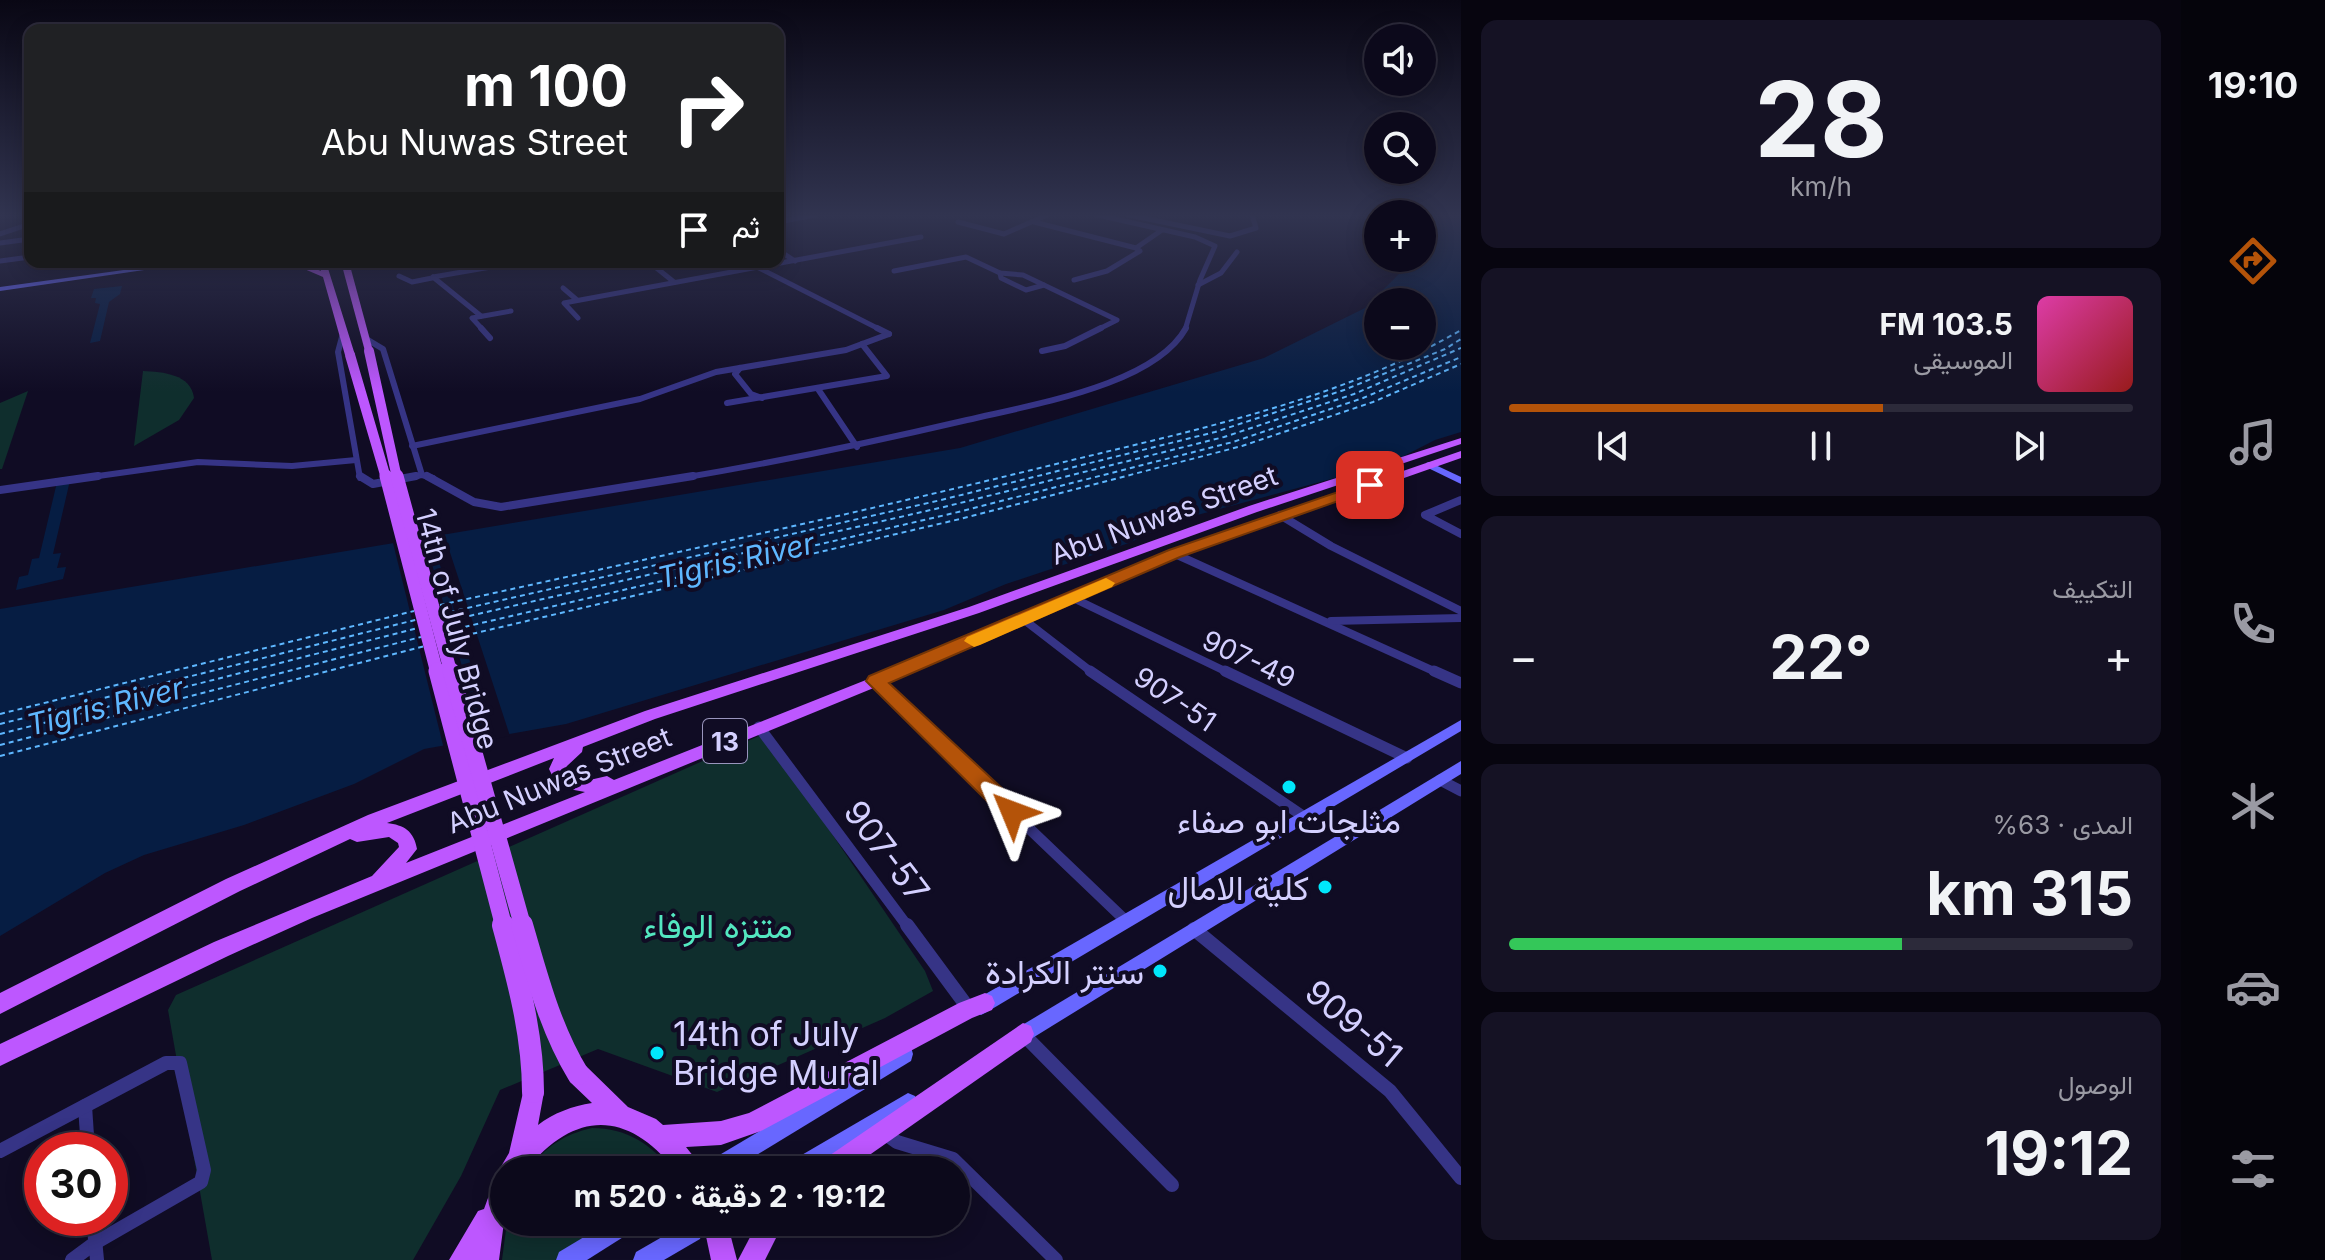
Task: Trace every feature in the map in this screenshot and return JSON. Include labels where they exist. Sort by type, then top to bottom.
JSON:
[{"type":"main road","points":[[26,283],[86,274]]},
{"type":"main road","points":[[0,286],[101,274]]},
{"type":"main road","points":[[321,274],[326,276]]},
{"type":"main road","name":"14th of July Bridge","points":[[349,274],[369,346],[388,445],[541,991],[564,1051],[578,1074],[620,1116]]},
{"type":"main road","name":"14th of July Bridge","points":[[326,276],[342,337],[378,447],[523,1001],[533,1065],[533,1092],[518,1156]]},
{"type":"main road","name":"Abu Nuwas Street","points":[[0,1004],[233,885],[374,820],[650,715],[974,610],[1253,509],[1461,441]]},
{"type":"main road","name":"Abu Nuwas Street","points":[[0,1055],[305,912],[875,681],[1175,554],[1461,454]]},
{"type":"main road","points":[[1429,465],[1461,481]]},
{"type":"main road","points":[[650,715],[571,751],[560,762],[559,776],[564,782],[594,786],[619,781],[690,755]]},
{"type":"main road","points":[[661,1137],[721,1133],[753,1123],[977,1006],[1461,725]]},
{"type":"main road","points":[[818,1156],[1461,767]]},
{"type":"main road","points":[[233,885],[367,832],[402,832],[408,839],[408,849],[384,875],[305,912]]},
{"type":"main road","points":[[736,1156],[977,1006]]},
{"type":"main road","points":[[848,1156],[1023,1034]]},
{"type":"main road","points":[[522,1156],[546,1130],[591,1113],[620,1116],[661,1137],[678,1156]]},
{"type":"main road","points":[[462,1260],[490,1212]]},
{"type":"main road","points":[[486,1260],[491,1236]]},
{"type":"main road","points":[[567,1260],[606,1236]]},
{"type":"main road","points":[[644,1260],[688,1236]]},
{"type":"main road","points":[[709,1236],[724,1260]]},
{"type":"main road","points":[[751,1260],[764,1236]]},
{"type":"street","points":[[399,276],[410,282],[453,274]]},
{"type":"street","points":[[664,274],[674,282]]},
{"type":"street","points":[[578,318],[564,303],[719,274]]},
{"type":"street","points":[[412,446],[640,399],[716,372],[846,350],[889,334],[770,274]]},
{"type":"street","points":[[1000,274],[1001,278],[1026,290],[1044,285]]},
{"type":"street","points":[[1009,274],[1023,275],[1117,320],[1065,346],[1042,351]]},
{"type":"street","points":[[1074,280],[1097,274]]},
{"type":"street","points":[[342,337],[338,352],[360,479],[368,484],[422,475],[445,483],[462,497],[497,508],[857,447],[1066,396],[1143,366],[1180,339],[1188,326],[1202,274]]},
{"type":"street","points":[[1198,285],[1212,282],[1221,274]]},
{"type":"street","points":[[432,278],[481,316]]},
{"type":"street","points":[[563,288],[577,300]]},
{"type":"street","points":[[490,338],[472,319],[511,311]]},
{"type":"street","points":[[727,403],[887,376],[862,344]]},
{"type":"street","points":[[369,346],[383,349],[422,475]]},
{"type":"street","points":[[740,368],[735,374],[751,394],[762,398]]},
{"type":"street","points":[[818,389],[857,447]]},
{"type":"street","points":[[0,490],[198,462],[292,466],[356,460]]},
{"type":"street","points":[[1461,500],[1425,515],[1461,534]]},
{"type":"street","points":[[1280,515],[1331,546],[1461,611]]},
{"type":"street","points":[[1175,554],[1461,683]]},
{"type":"street","name":"907-49","points":[[1073,598],[1407,758]]},
{"type":"street","points":[[1328,622],[1461,618]]},
{"type":"street","name":"907-51","points":[[1023,619],[1082,665],[1303,816]]},
{"type":"street","points":[[875,681],[1126,921]]},
{"type":"street","name":"907-57","points":[[759,727],[977,1006]]},
{"type":"street","points":[[1440,780],[1461,791]]},
{"type":"street","name":"909-51","points":[[1194,929],[1390,1091],[1461,1178]]},
{"type":"street","points":[[1023,1034],[1172,1185]]},
{"type":"street","points":[[0,1151],[166,1063],[180,1063],[204,1170],[201,1182],[96,1252],[72,1260]]},
{"type":"street","points":[[85,1106],[87,1132]]},
{"type":"street","points":[[883,1132],[897,1142],[953,1159],[1056,1260]]},
{"type":"green space","points":[[143,371],[182,379],[192,390],[194,398],[179,420],[134,446]]},
{"type":"green space","points":[[28,391],[2,469],[0,469],[0,403]]},
{"type":"green space","name":"متنزه الوفاء","points":[[759,736],[794,778],[925,971],[933,991],[885,1018],[717,1092],[598,1049],[500,1090],[461,1176],[413,1260],[212,1260],[168,1010],[176,995]]},
{"type":"green space","points":[[592,1128],[616,1131],[637,1139],[659,1156],[540,1156],[573,1134]]},
{"type":"green space","points":[[505,1236],[594,1236],[555,1260],[502,1260]]},
{"type":"water","name":"Tigris River","points":[[1399,274],[1461,274],[1461,432],[1435,440],[1396,460],[1175,521],[1129,543],[1006,584],[944,610],[566,724],[424,749],[354,784],[244,825],[144,855],[105,873],[0,936],[0,609],[960,448],[1264,358],[1364,308],[1364,360],[1436,360],[1436,288],[1385,288]]},
{"type":"water","points":[[122,286],[120,294],[109,302],[100,341],[90,343],[100,304],[95,303],[96,298],[91,298],[94,289]]},
{"type":"water","points":[[71,476],[53,554],[61,553],[57,568],[66,567],[63,579],[16,590],[19,577],[28,575],[32,559],[39,558],[58,478]]},
{"type":"pier","points":[[443,531],[510,736],[494,739],[430,533]]},
{"type":"pier","points":[[423,534],[484,741],[444,749],[392,539]]},
{"type":"ferry route","points":[[440,605],[905,500],[1214,425],[1366,376],[1461,330]]},
{"type":"ferry route","points":[[441,614],[941,500],[1215,432],[1344,390],[1445,349],[1461,339]]},
{"type":"ferry route","points":[[443,622],[948,506],[1224,437],[1354,394],[1461,348]]},
{"type":"ferry route","points":[[447,631],[954,513],[1233,442],[1363,398],[1461,357]]},
{"type":"ferry route","points":[[446,640],[960,519],[1242,446],[1373,402],[1461,364]]},
{"type":"ferry route","points":[[0,714],[414,611]]},
{"type":"ferry route","points":[[0,724],[419,619]]},
{"type":"ferry route","points":[[0,734],[418,628]]},
{"type":"ferry route","points":[[0,745],[421,637]]},
{"type":"ferry route","points":[[0,756],[425,646]]},
{"type":"slow traffic","points":[[974,641],[1106,583]]},
{"type":"place","name":"مثلجات ابو صفاء","points":[[1289,787]]},
{"type":"place","name":"كلية الامال","points":[[1325,887]]},
{"type":"place","name":"سنتر الكرادة","points":[[1160,971]]},
{"type":"place","name":"14th of July Bridge Mural","points":[[657,1053]]},
{"type":"route","points":[[1012,812],[875,681],[1228,533],[1370,485]]}]
